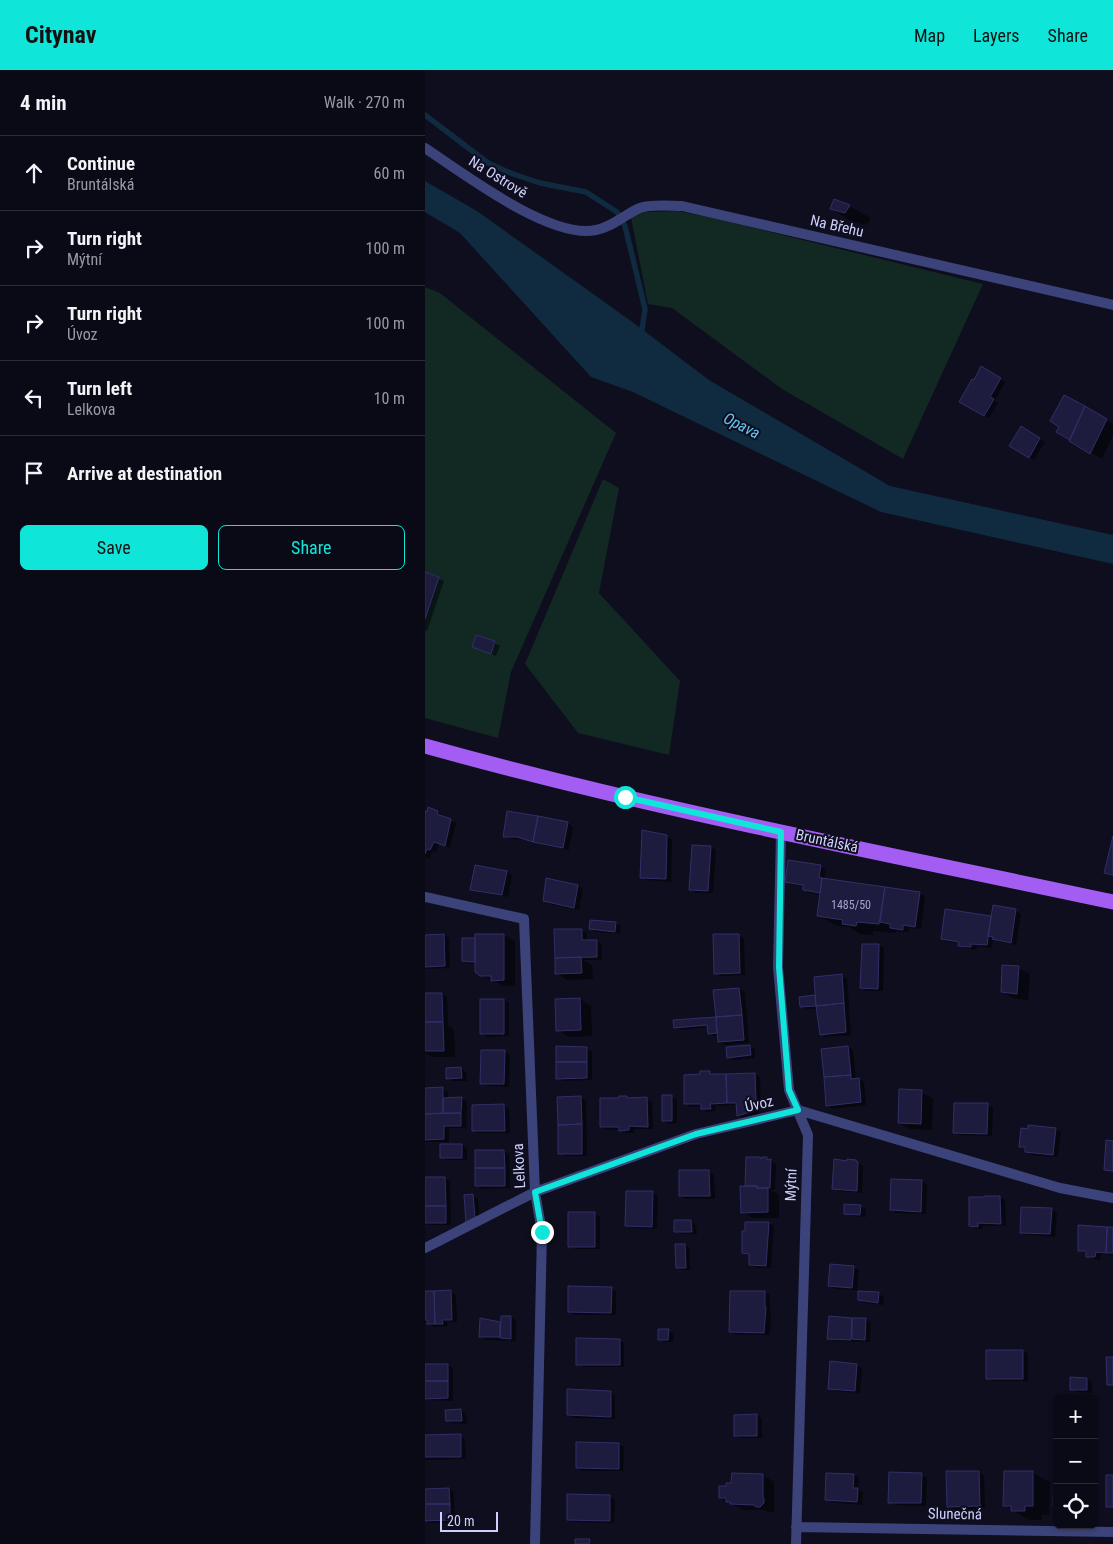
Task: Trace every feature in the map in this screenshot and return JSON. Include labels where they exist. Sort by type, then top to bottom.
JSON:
[{"type":"main road","name":"Bruntálská","points":[[425,746],[615,795],[1113,902]]},
{"type":"street","name":"Na Ostrově","points":[[425,148],[511,204],[557,226]]},
{"type":"street","name":"Na Břehu","points":[[557,226],[583,232],[598,230],[611,225],[642,207],[682,206],[1113,305]]},
{"type":"street","name":"Mýtní","points":[[781,832],[779,967],[789,1090],[808,1135],[796,1544]]},
{"type":"street","name":"Lelkova","points":[[425,897],[524,919],[535,1192],[542,1232],[535,1544]]},
{"type":"street","name":"Úvoz","points":[[425,1248],[535,1192],[696,1134],[798,1110],[1060,1188],[1113,1198]]},
{"type":"street","name":"Slunečná","points":[[796,1527],[1113,1532]]},
{"type":"green space","points":[[678,211],[983,284],[903,459],[782,389],[672,308],[648,304],[631,218],[645,212]]},
{"type":"green space","points":[[425,287],[440,293],[616,433],[511,672],[498,738],[425,718]]},
{"type":"green space","points":[[603,479],[619,488],[599,593],[680,681],[669,755],[578,733],[525,664]]},
{"type":"water","name":"Opava","points":[[425,181],[477,211],[631,321],[709,380],[890,486],[1113,535],[1113,564],[881,512],[633,392],[591,377],[460,233],[425,212]]},
{"type":"building","points":[[834,199],[850,205],[845,213],[830,209]]},
{"type":"building","points":[[981,366],[1001,378],[990,397],[994,399],[984,416],[959,402]]},
{"type":"building","points":[[1064,395],[1085,406],[1070,440],[1056,432],[1059,427],[1050,421]]},
{"type":"building","points":[[1085,406],[1107,419],[1090,454],[1069,441]]},
{"type":"building","points":[[1021,426],[1040,438],[1029,458],[1009,446]]},
{"type":"building","points":[[425,572],[439,577],[425,619]]},
{"type":"building","points":[[476,635],[495,641],[491,654],[472,647]]},
{"type":"building","points":[[428,807],[438,811],[437,814],[451,819],[445,846],[434,842],[430,850],[427,849],[425,854],[425,811],[427,812]]},
{"type":"building","points":[[507,811],[538,816],[533,842],[517,837],[503,837]]},
{"type":"building","points":[[538,816],[568,822],[563,848],[533,842]]},
{"type":"building","points":[[642,830],[667,835],[666,879],[640,878]]},
{"type":"building","points":[[1113,836],[1113,875],[1104,873]]},
{"type":"building","points":[[692,845],[711,846],[708,891],[689,890]]},
{"type":"building","points":[[788,860],[821,865],[819,877],[822,878],[820,893],[803,890],[803,885],[785,882]]},
{"type":"building","points":[[475,865],[507,871],[502,895],[470,890]]},
{"type":"building","points":[[546,878],[578,885],[574,908],[543,901]]},
{"type":"building","points":[[822,878],[885,887],[879,924],[857,922],[856,926],[842,924],[843,920],[817,916]]},
{"type":"building","points":[[885,887],[920,892],[915,927],[903,925],[903,930],[890,928],[890,924],[880,922]]},
{"type":"building","points":[[993,905],[1016,909],[1011,943],[992,939],[993,937],[988,936]]},
{"type":"building","points":[[945,909],[991,916],[987,945],[971,944],[971,947],[958,946],[959,942],[941,939]]},
{"type":"building","points":[[590,920],[616,922],[615,932],[589,929]]},
{"type":"building","points":[[554,929],[582,929],[582,940],[597,940],[597,957],[555,958]]},
{"type":"building","points":[[444,934],[445,966],[425,967],[425,935]]},
{"type":"building","points":[[475,934],[504,934],[504,980],[491,981],[491,976],[480,976],[475,972]]},
{"type":"building","points":[[713,934],[739,934],[740,973],[714,974]]},
{"type":"building","points":[[462,938],[475,938],[475,962],[462,961]]},
{"type":"building","points":[[862,944],[879,944],[878,989],[860,988]]},
{"type":"building","points":[[581,957],[582,973],[555,974],[555,958]]},
{"type":"building","points":[[1002,965],[1019,966],[1017,994],[1001,992]]},
{"type":"building","points":[[842,974],[844,1003],[816,1006],[814,977]]},
{"type":"building","points":[[739,988],[742,1015],[716,1017],[713,990]]},
{"type":"building","points":[[425,993],[442,993],[443,1022],[425,1022]]},
{"type":"building","points":[[815,995],[816,1006],[800,1007],[799,997]]},
{"type":"building","points":[[580,998],[581,1030],[556,1031],[555,999]]},
{"type":"building","points":[[480,999],[504,999],[504,1034],[480,1034]]},
{"type":"building","points":[[844,1003],[846,1032],[820,1035],[816,1006]]},
{"type":"building","points":[[742,1015],[744,1040],[718,1042],[716,1017]]},
{"type":"building","points":[[716,1017],[717,1033],[708,1034],[707,1025],[674,1028],[673,1020]]},
{"type":"building","points":[[425,1022],[443,1022],[444,1051],[425,1051]]},
{"type":"building","points":[[750,1045],[751,1055],[727,1058],[726,1047]]},
{"type":"building","points":[[556,1046],[587,1047],[587,1062],[556,1062]]},
{"type":"building","points":[[848,1046],[851,1075],[824,1077],[821,1049]]},
{"type":"building","points":[[481,1050],[505,1050],[504,1084],[480,1084]]},
{"type":"building","points":[[556,1062],[587,1062],[587,1078],[556,1079]]},
{"type":"building","points":[[461,1067],[462,1078],[446,1079],[446,1068]]},
{"type":"building","points":[[700,1071],[710,1071],[710,1074],[726,1074],[727,1103],[710,1104],[711,1109],[701,1109],[701,1104],[684,1104],[684,1075],[700,1074]]},
{"type":"building","points":[[755,1073],[756,1101],[753,1102],[754,1111],[737,1116],[736,1103],[727,1103],[726,1074]]},
{"type":"building","points":[[851,1075],[851,1079],[859,1078],[861,1102],[826,1106],[824,1077]]},
{"type":"building","points":[[443,1087],[443,1113],[425,1114],[425,1088]]},
{"type":"building","points":[[899,1089],[922,1090],[921,1124],[898,1123]]},
{"type":"building","points":[[662,1095],[672,1095],[672,1121],[662,1121]]},
{"type":"building","points":[[581,1096],[582,1124],[558,1125],[557,1097]]},
{"type":"building","points":[[619,1096],[627,1096],[627,1098],[647,1097],[648,1127],[629,1126],[629,1130],[619,1131],[619,1127],[600,1127],[600,1098],[619,1098]]},
{"type":"building","points":[[462,1097],[461,1113],[443,1113],[443,1098]]},
{"type":"building","points":[[954,1103],[988,1103],[987,1134],[953,1133]]},
{"type":"building","points":[[504,1104],[505,1131],[472,1131],[472,1105]]},
{"type":"building","points":[[461,1113],[461,1126],[444,1126],[444,1139],[425,1140],[425,1114]]},
{"type":"building","points":[[582,1124],[582,1154],[558,1154],[558,1125]]},
{"type":"building","points":[[1028,1125],[1056,1128],[1053,1155],[1025,1152],[1025,1147],[1019,1147],[1021,1128],[1028,1129]]},
{"type":"building","points":[[1106,1140],[1113,1141],[1113,1171],[1104,1170]]},
{"type":"building","points":[[440,1144],[462,1144],[462,1158],[440,1158]]},
{"type":"building","points":[[475,1150],[504,1150],[505,1168],[475,1168]]},
{"type":"building","points":[[746,1157],[760,1157],[761,1159],[762,1157],[767,1157],[767,1160],[771,1159],[770,1188],[745,1186]]},
{"type":"building","points":[[834,1159],[856,1160],[858,1162],[857,1191],[832,1189]]},
{"type":"building","points":[[475,1168],[505,1168],[505,1186],[475,1186]]},
{"type":"building","points":[[679,1170],[709,1170],[710,1196],[679,1196]]},
{"type":"building","points":[[425,1177],[445,1177],[446,1206],[425,1206]]},
{"type":"building","points":[[891,1179],[922,1180],[921,1212],[890,1210]]},
{"type":"building","points":[[740,1186],[768,1188],[768,1212],[741,1213]]},
{"type":"building","points":[[626,1191],[653,1191],[652,1227],[625,1226]]},
{"type":"building","points":[[473,1194],[475,1217],[466,1223],[464,1195]]},
{"type":"building","points":[[1000,1196],[1001,1224],[978,1223],[978,1227],[969,1226],[969,1197]]},
{"type":"building","points":[[844,1204],[861,1205],[860,1215],[844,1214]]},
{"type":"building","points":[[425,1206],[446,1206],[446,1223],[425,1223]]},
{"type":"building","points":[[1021,1207],[1052,1208],[1050,1234],[1020,1233]]},
{"type":"building","points":[[568,1212],[595,1212],[595,1247],[568,1247]]},
{"type":"building","points":[[674,1220],[691,1220],[692,1232],[674,1232]]},
{"type":"building","points":[[745,1222],[769,1222],[766,1266],[749,1265],[749,1254],[742,1253],[742,1231],[745,1231]]},
{"type":"building","points":[[1078,1225],[1107,1227],[1106,1253],[1096,1252],[1095,1257],[1086,1257],[1086,1251],[1078,1251]]},
{"type":"building","points":[[1107,1227],[1113,1227],[1113,1253],[1106,1253]]},
{"type":"building","points":[[675,1244],[685,1244],[686,1268],[676,1268]]},
{"type":"building","points":[[830,1264],[854,1266],[852,1288],[828,1286]]},
{"type":"building","points":[[568,1286],[612,1287],[611,1313],[568,1312]]},
{"type":"building","points":[[451,1290],[452,1320],[442,1320],[443,1324],[435,1324],[434,1291]]},
{"type":"building","points":[[425,1291],[434,1291],[435,1324],[427,1324],[427,1320],[425,1320]]},
{"type":"building","points":[[730,1291],[765,1291],[764,1333],[729,1332]]},
{"type":"building","points":[[858,1291],[879,1292],[878,1303],[858,1300]]},
{"type":"building","points":[[501,1316],[511,1316],[511,1339],[500,1338]]},
{"type":"building","points":[[829,1316],[852,1318],[851,1340],[827,1339]]},
{"type":"building","points":[[480,1318],[500,1322],[500,1337],[479,1337]]},
{"type":"building","points":[[852,1318],[866,1318],[865,1340],[852,1339]]},
{"type":"building","points":[[658,1329],[669,1329],[668,1340],[658,1340]]},
{"type":"building","points":[[576,1338],[620,1339],[620,1365],[576,1365]]},
{"type":"building","points":[[986,1350],[1023,1350],[1023,1379],[986,1379]]},
{"type":"building","points":[[1106,1357],[1113,1357],[1113,1385],[1107,1385]]},
{"type":"building","points":[[830,1361],[857,1364],[855,1391],[828,1389]]},
{"type":"building","points":[[425,1364],[448,1364],[448,1381],[425,1381]]},
{"type":"building","points":[[1070,1377],[1087,1378],[1087,1390],[1070,1390]]},
{"type":"building","points":[[425,1381],[448,1381],[448,1398],[425,1399]]},
{"type":"building","points":[[567,1389],[611,1391],[611,1417],[567,1415]]},
{"type":"building","points":[[461,1409],[462,1421],[446,1421],[445,1410]]},
{"type":"building","points":[[757,1414],[757,1436],[734,1436],[734,1415]]},
{"type":"building","points":[[461,1434],[461,1457],[425,1457],[425,1435]]},
{"type":"building","points":[[576,1442],[619,1443],[619,1469],[576,1468]]},
{"type":"building","points":[[946,1471],[979,1471],[980,1506],[947,1507]]},
{"type":"building","points":[[1004,1471],[1033,1471],[1033,1506],[1025,1506],[1025,1511],[1011,1511],[1011,1506],[1003,1506]]},
{"type":"building","points":[[889,1472],[922,1473],[921,1503],[888,1503]]},
{"type":"building","points":[[732,1473],[763,1474],[764,1503],[760,1507],[730,1504],[730,1502],[726,1502],[726,1498],[719,1498],[719,1486],[726,1486],[726,1483],[731,1483]]},
{"type":"building","points":[[826,1473],[854,1474],[853,1488],[858,1488],[857,1502],[825,1500]]},
{"type":"building","points":[[1106,1475],[1113,1475],[1113,1507],[1106,1507]]},
{"type":"building","points":[[449,1488],[450,1504],[425,1504],[425,1489]]},
{"type":"building","points":[[567,1494],[610,1495],[610,1521],[567,1520]]},
{"type":"building","points":[[425,1504],[450,1504],[450,1520],[425,1521]]},
{"type":"building","points":[[575,1539],[590,1539],[589,1544],[575,1544]]},
{"type":"waterway","points":[[425,115],[488,163],[540,183],[586,192],[617,212],[625,226],[645,309],[641,336]]},
{"type":"route","points":[[542,1232],[535,1192],[696,1134],[798,1110],[789,1090],[779,967],[781,832],[625,797]]}]
